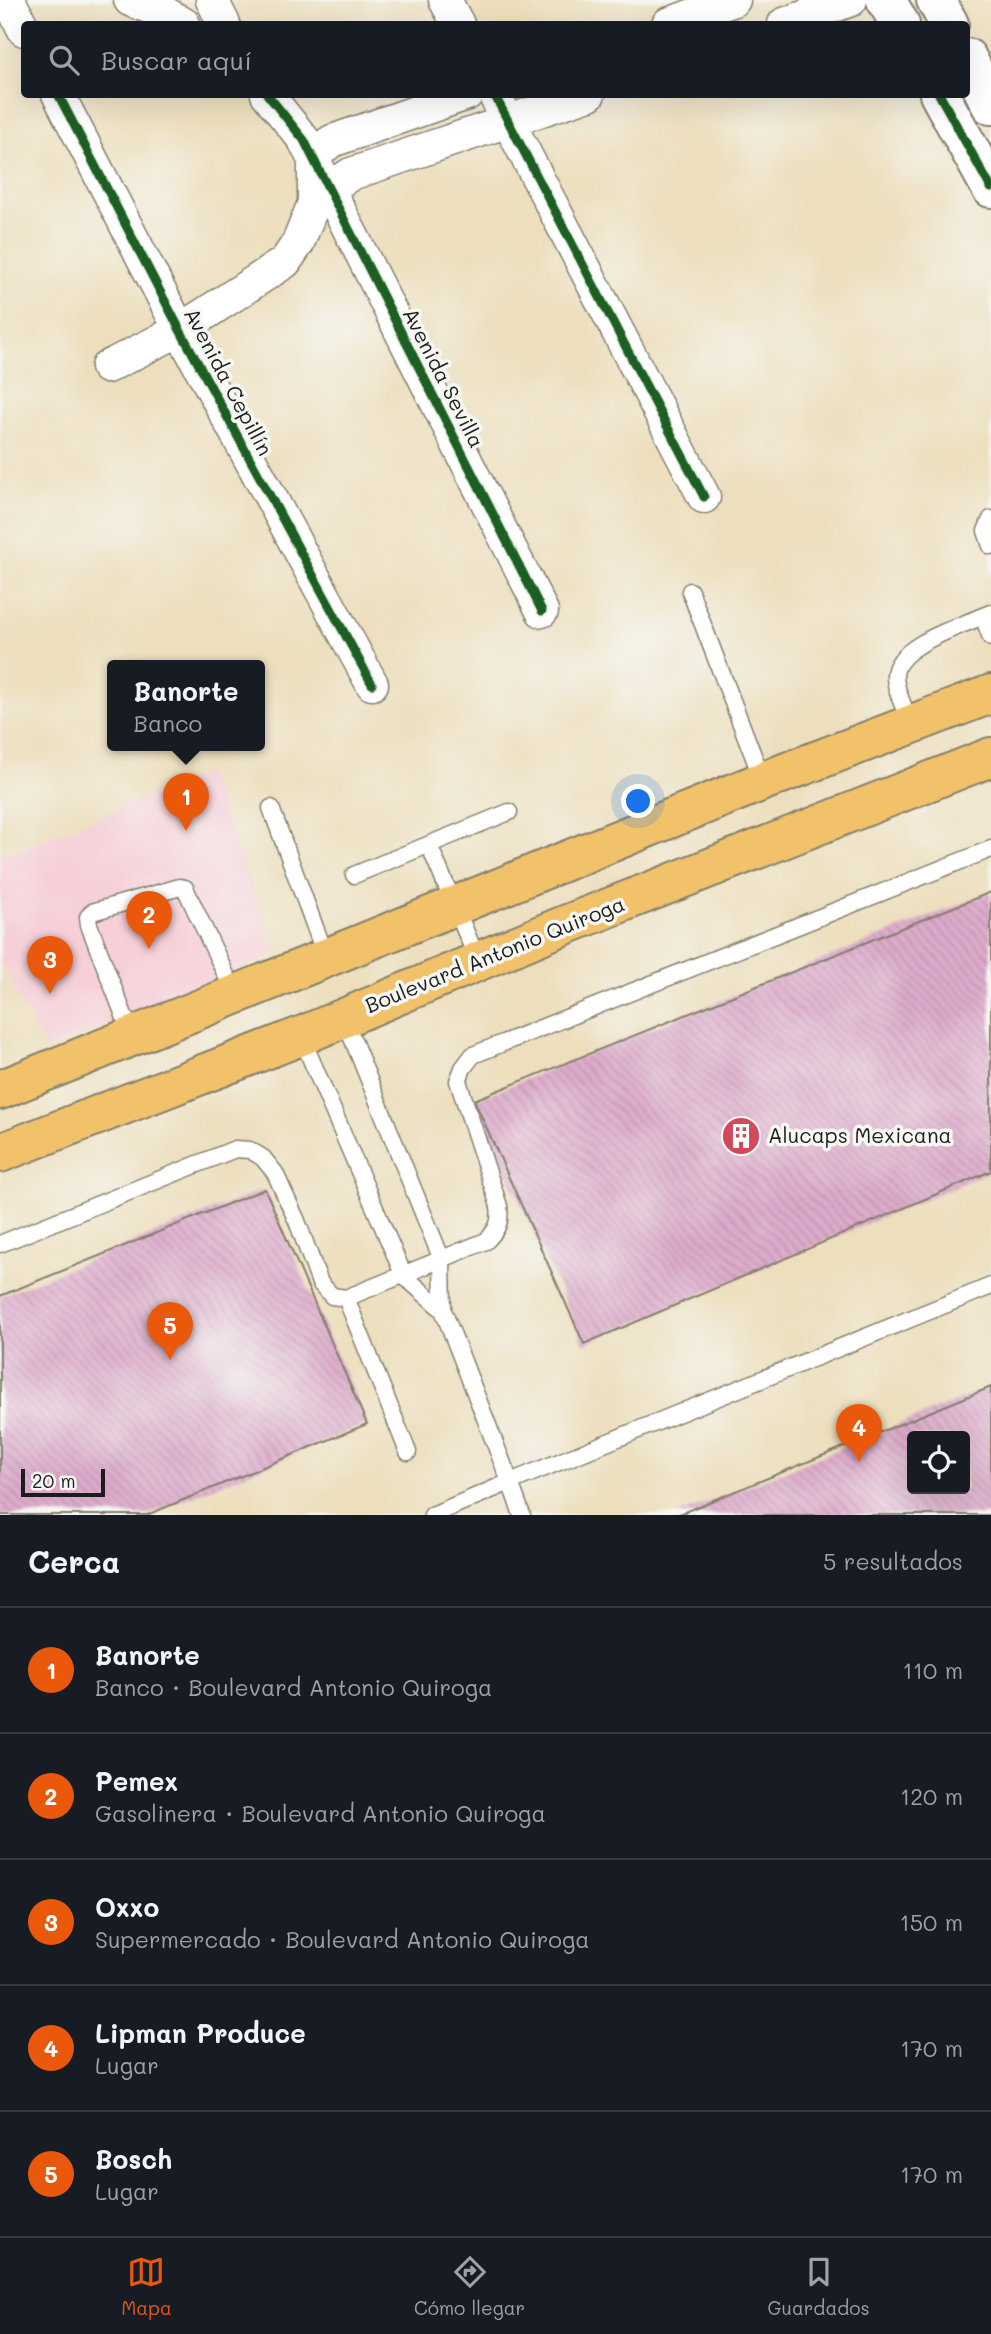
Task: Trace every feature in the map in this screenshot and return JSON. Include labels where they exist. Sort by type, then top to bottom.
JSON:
[{"type":"main road","points":[[0,1090],[763,781],[991,694]]},
{"type":"main road","name":"Boulevard Antonio Quiroga","points":[[0,1153],[301,1036],[478,961],[991,757]]},
{"type":"street","points":[[9,0],[21,24]]},
{"type":"street","points":[[130,0],[179,21]]},
{"type":"street","points":[[212,0],[222,21]]},
{"type":"street","points":[[445,0],[456,21]]},
{"type":"street","points":[[675,21],[734,0]]},
{"type":"street","points":[[792,21],[851,0]]},
{"type":"street","points":[[886,0],[898,21]]},
{"type":"street","points":[[936,0],[946,21]]},
{"type":"street","points":[[970,64],[991,104]]},
{"type":"street","name":"Avenida Cepillín","points":[[60,98],[180,330],[372,684]]},
{"type":"street","name":"Avenida Sevilla","points":[[270,98],[304,140],[314,160],[321,196],[542,611]]},
{"type":"street","points":[[314,160],[321,149],[332,141],[456,98]]},
{"type":"street","points":[[107,367],[180,330],[285,262],[298,243],[321,196],[351,174],[501,108],[564,98]]},
{"type":"street","points":[[941,98],[991,188]]},
{"type":"street","points":[[501,108],[704,497]]},
{"type":"lane","points":[[991,519],[986,531],[991,546]]},
{"type":"lane","points":[[690,591],[763,781]]},
{"type":"lane","points":[[910,723],[894,678],[897,663],[910,649],[987,614],[991,638]]},
{"type":"lane","points":[[271,808],[326,957]]},
{"type":"lane","points":[[354,876],[509,811]]},
{"type":"lane","points":[[429,845],[478,961]]},
{"type":"lane","points":[[0,1244],[218,1153],[235,1149],[250,1150],[263,1158],[275,1173],[297,1221],[320,1283],[332,1296],[346,1297],[404,1276],[486,1241],[501,1221],[499,1206],[458,1081],[463,1068],[473,1055],[991,849]]},
{"type":"lane","points":[[132,1036],[89,925],[88,917],[92,912],[180,887],[185,888],[235,994]]},
{"type":"lane","points":[[344,1018],[442,1260],[443,1310],[522,1515]]},
{"type":"lane","points":[[301,1036],[404,1276],[443,1310]]},
{"type":"lane","points":[[432,1515],[991,1286]]},
{"type":"lane","points":[[346,1297],[408,1452]]},
{"type":"shaded area","points":[[207,772],[277,953],[45,1049],[0,961],[0,858]]},
{"type":"building","name":"Alucaps Mexicana","points":[[991,892],[991,1171],[584,1344],[474,1100]]},
{"type":"building","points":[[265,1189],[367,1424],[147,1515],[0,1515],[0,1296]]},
{"type":"building","points":[[991,1387],[991,1515],[677,1515]]},
{"type":"cycle path","points":[[60,98],[180,330],[372,684]]},
{"type":"cycle path","points":[[270,98],[304,140],[542,611]]},
{"type":"cycle path","points":[[496,98],[704,497]]},
{"type":"cycle path","points":[[941,98],[991,188]]},
{"type":"place","name":"Banorte","points":[[186,831]]},
{"type":"place","name":"Pemex","points":[[149,949]]},
{"type":"place","name":"Oxxo","points":[[50,994]]},
{"type":"place","name":"Alucaps Mexicana","points":[[741,1136]]},
{"type":"place","name":"Bosch","points":[[170,1360]]},
{"type":"place","name":"Lipman Produce","points":[[859,1462]]}]
